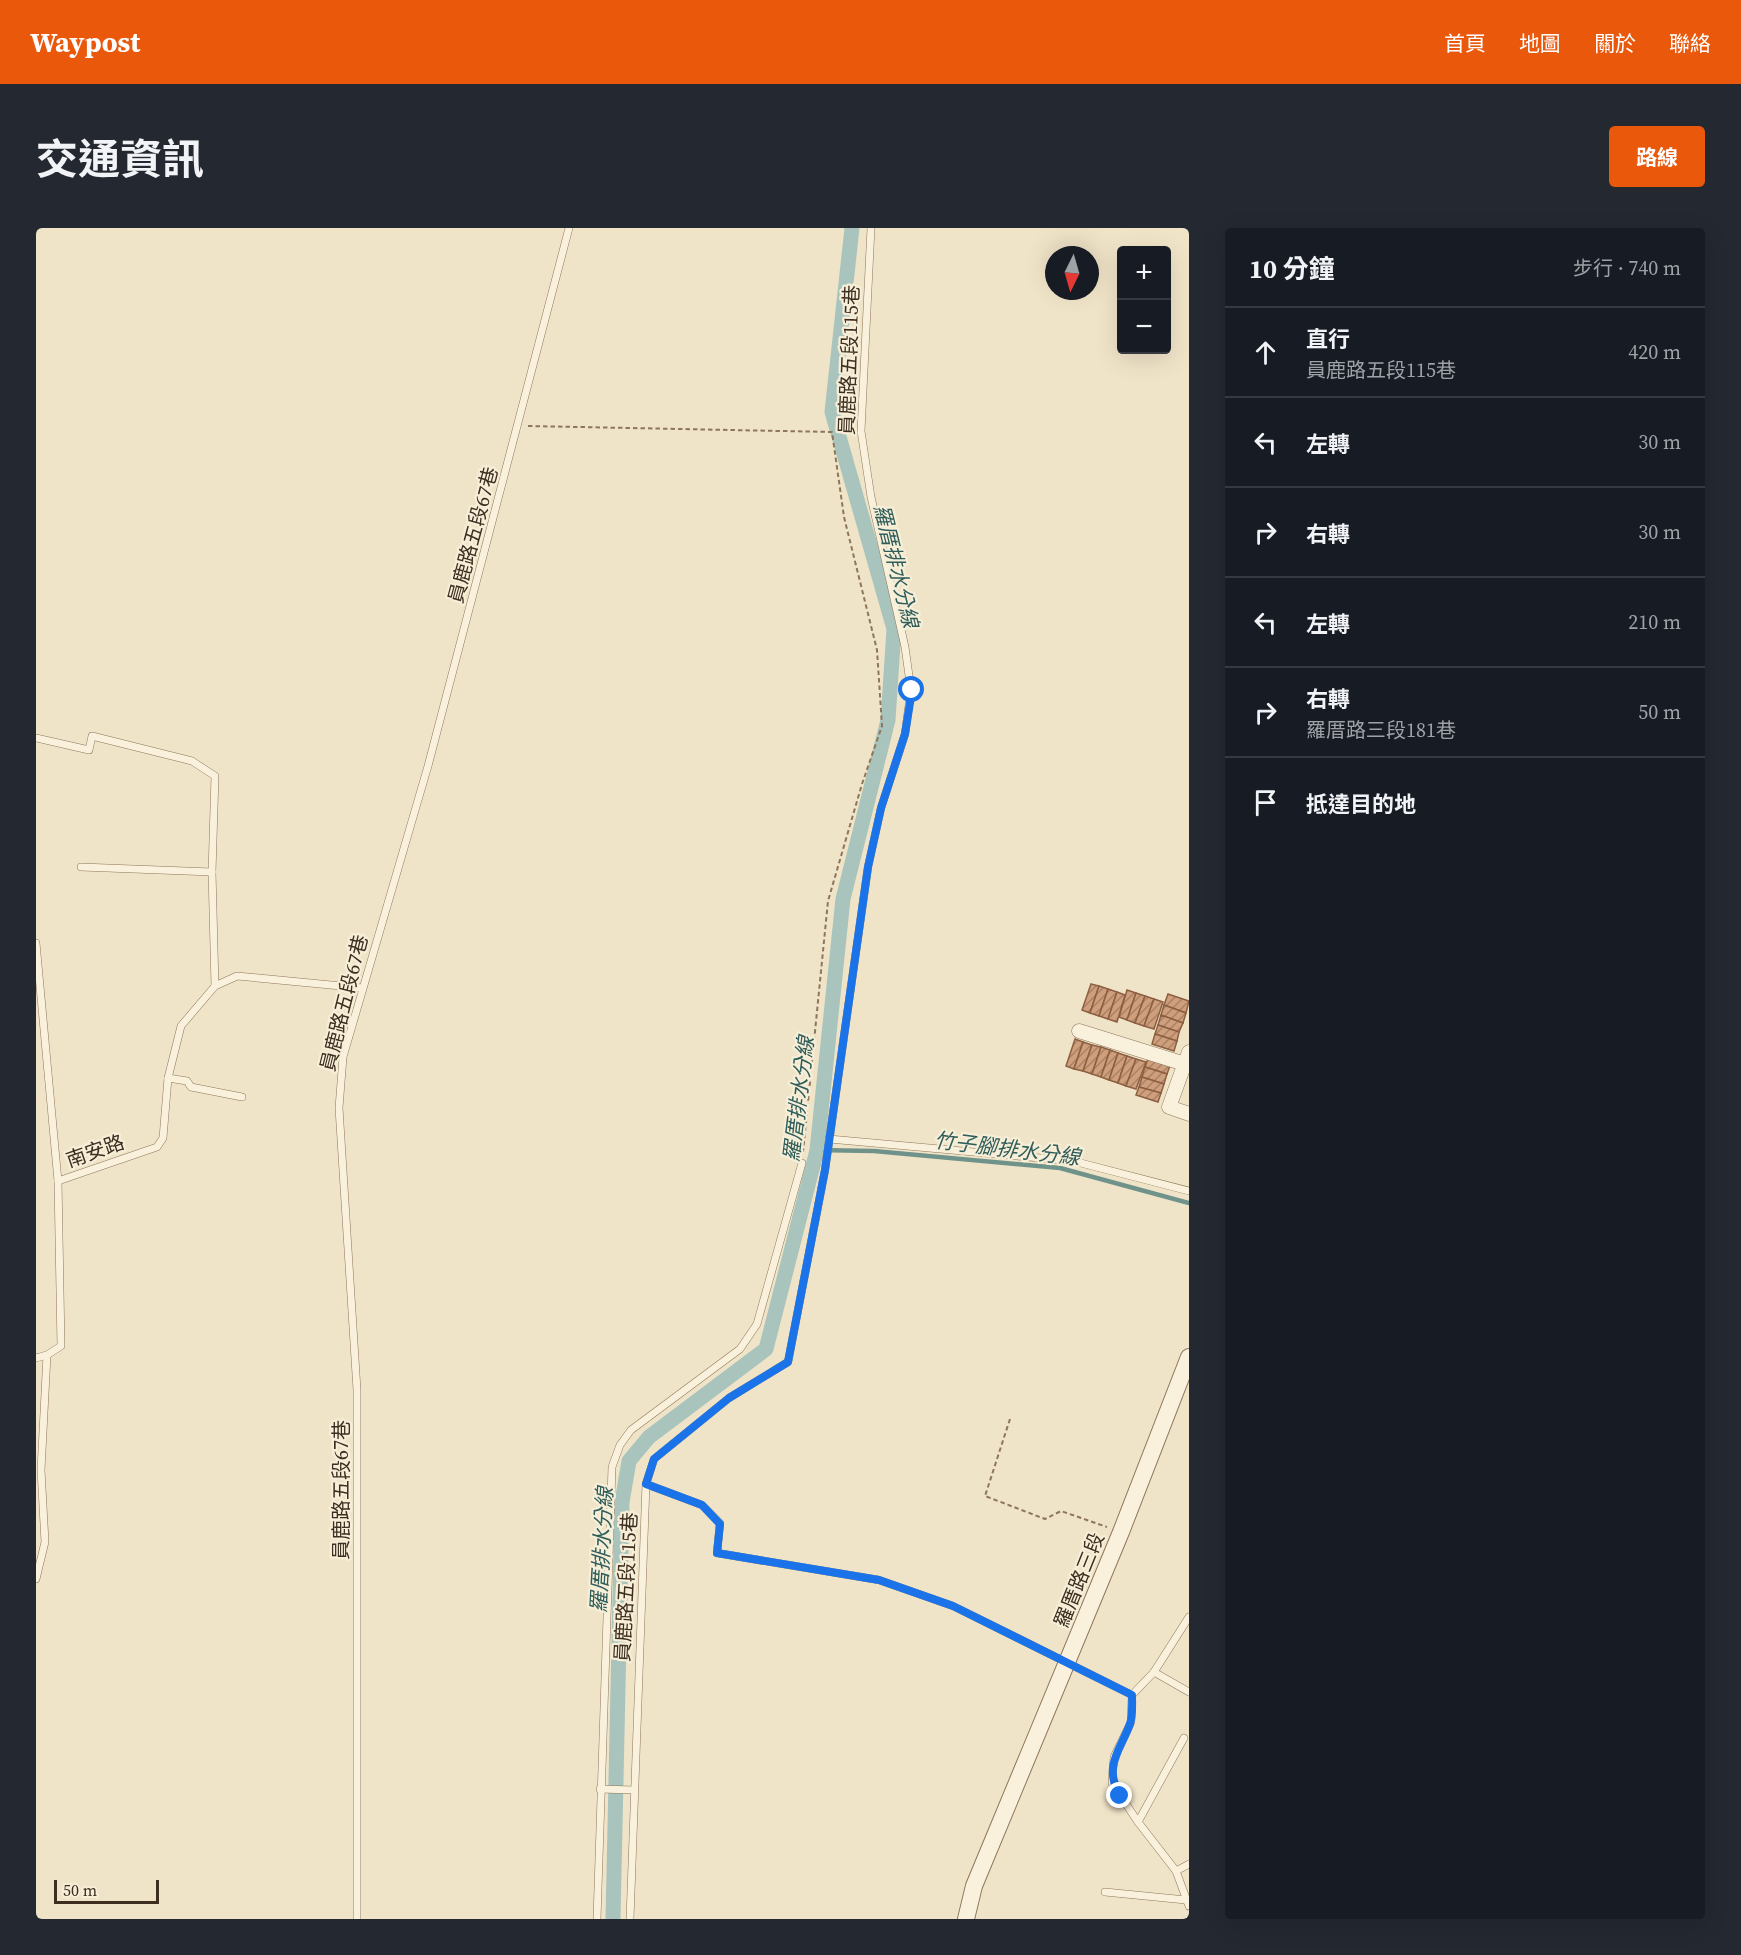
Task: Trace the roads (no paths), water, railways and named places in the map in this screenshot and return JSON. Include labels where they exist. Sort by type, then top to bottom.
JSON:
[{"type":"street","points":[[1079,1031],[1187,1058],[1169,1107],[1189,1114]]},
{"type":"street","name":"羅厝路三段","points":[[966,1919],[974,1886],[1121,1532],[1189,1357]]},
{"type":"lane","name":"員鹿路五段67巷","points":[[357,1919],[357,1390],[339,1107],[343,1057],[428,766],[519,426],[569,228]]},
{"type":"lane","name":"員鹿路五段115巷","points":[[630,1919],[646,1484],[654,1459],[729,1398],[788,1362],[830,1139],[868,867],[881,808],[905,734],[912,690],[905,647],[871,497],[861,431],[870,228]]},
{"type":"lane","points":[[36,738],[89,750],[92,736],[192,761],[215,776],[212,872],[215,986],[237,976],[362,988]]},
{"type":"lane","points":[[81,867],[212,872]]},
{"type":"lane","points":[[36,943],[58,1181]]},
{"type":"lane","name":"南安路","points":[[47,1355],[61,1346],[58,1181],[157,1147],[163,1138],[168,1078],[181,1026],[215,986]]},
{"type":"lane","points":[[168,1078],[187,1081],[191,1087],[242,1097]]},
{"type":"lane","points":[[830,1139],[1073,1161],[1189,1191]]},
{"type":"lane","name":"員鹿路五段115巷","points":[[597,1919],[612,1467],[620,1445],[630,1430],[740,1349],[757,1324],[802,1163]]},
{"type":"lane","points":[[36,1358],[47,1355],[41,1470],[45,1542],[36,1579]]},
{"type":"lane","points":[[646,1484],[702,1505],[720,1524],[717,1553],[879,1580],[953,1606],[1068,1661],[1132,1695]]},
{"type":"lane","points":[[1105,1892],[1188,1903],[1176,1871],[1138,1822],[1112,1783],[1114,1757],[1131,1722],[1132,1695],[1154,1672],[1189,1617]]},
{"type":"lane","points":[[1154,1672],[1189,1692]]},
{"type":"lane","points":[[1138,1822],[1184,1738]]},
{"type":"lane","points":[[600,1789],[634,1790]]},
{"type":"lane","points":[[1176,1871],[1189,1864]]},
{"type":"waterway","name":"羅厝排水分線","points":[[613,1919],[622,1502],[629,1461],[649,1437],[766,1349],[817,1150],[843,899],[888,720],[894,629],[832,412],[852,228]]},
{"type":"waterway","name":"竹子腳排水分線","points":[[817,1150],[874,1151],[1060,1168],[1189,1203]]}]
